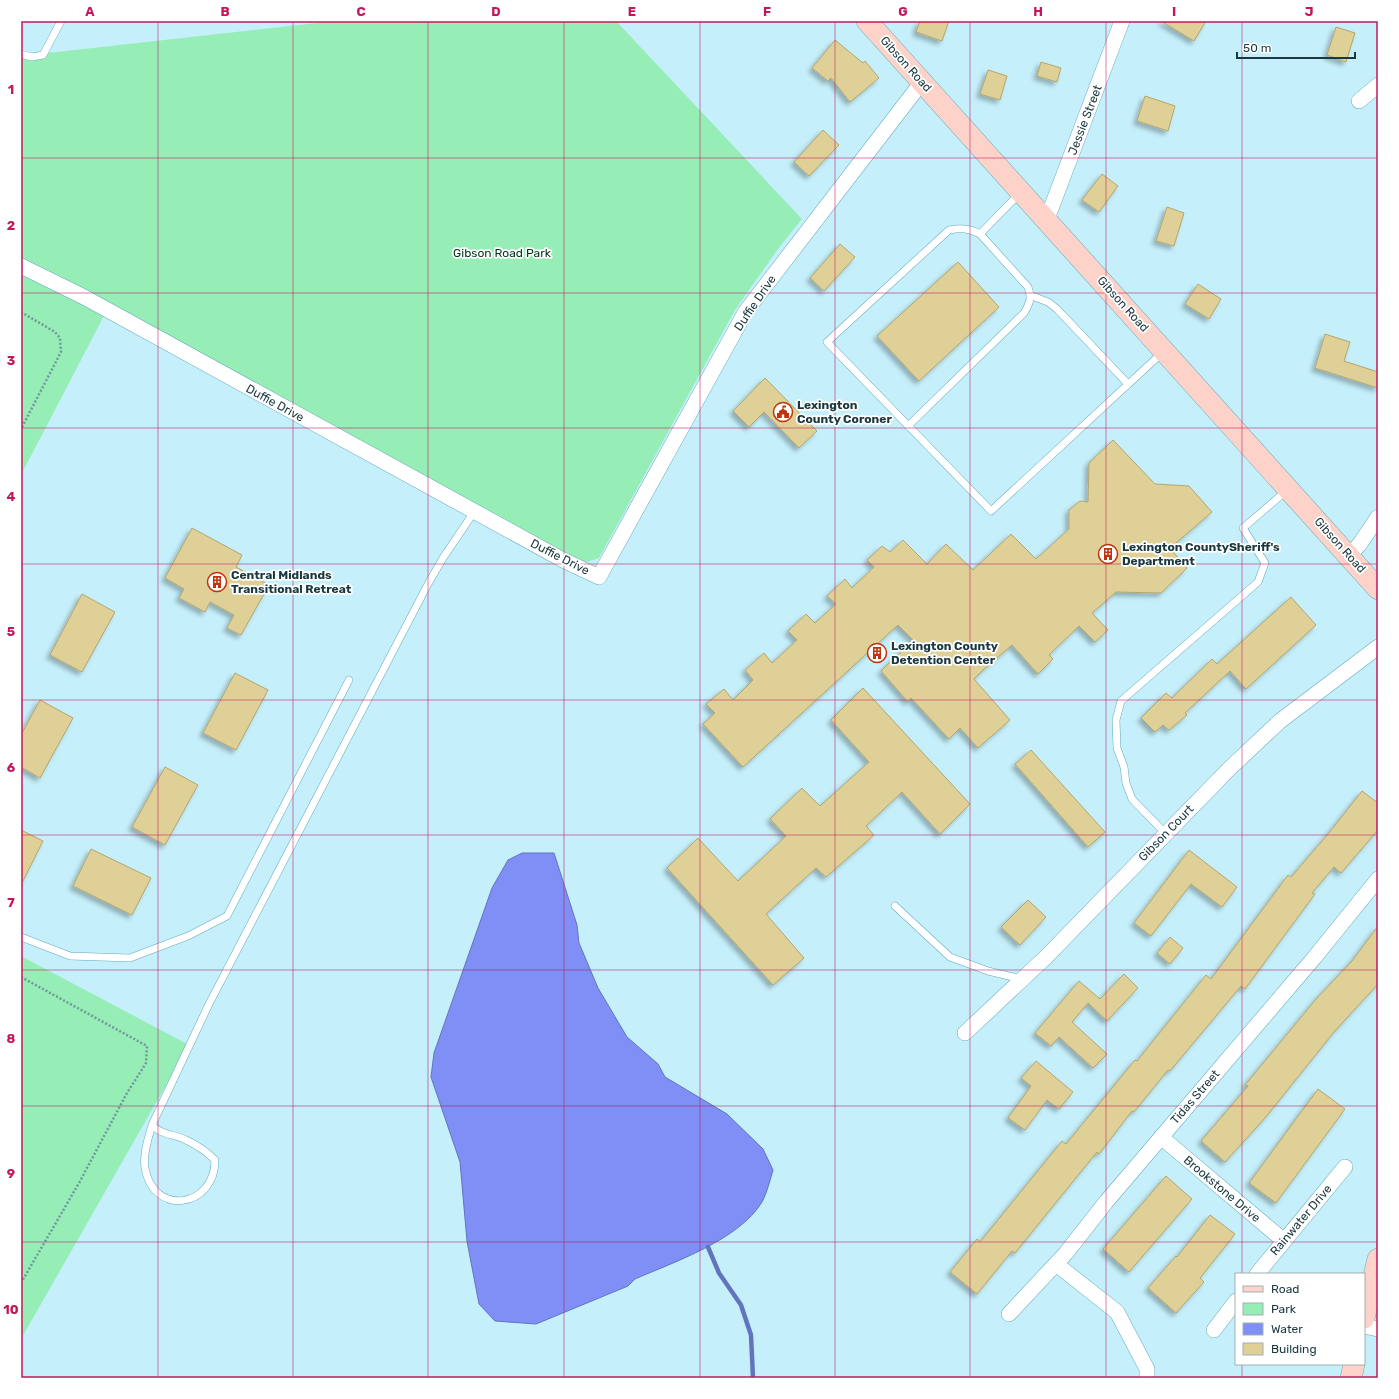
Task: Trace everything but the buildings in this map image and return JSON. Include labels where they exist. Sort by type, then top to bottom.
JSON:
[{"type":"street","name":"Gibson Road","points":[[867,21],[1165,350],[1378,589]]},
{"type":"street","name":"Jessie Street","points":[[1047,219],[1122,21]]},
{"type":"street","name":"Duffie Drive","points":[[21,266],[90,301],[563,560],[600,577],[746,311],[922,82]]},
{"type":"street","points":[[1359,101],[1378,85]]},
{"type":"street","points":[[1349,556],[1359,545],[1378,517]]},
{"type":"street","name":"Gibson Court","points":[[965,1033],[1023,979],[1165,833],[1280,721],[1378,647]]},
{"type":"street","name":"Tidas Street","points":[[1009,1314],[1056,1264],[1161,1137],[1314,958],[1378,879]]},
{"type":"street","name":"Brookstone Drive","points":[[1161,1137],[1283,1240]]},
{"type":"street","name":"Rainwater Drive","points":[[1258,1273],[1283,1240],[1345,1167]]},
{"type":"street","points":[[1365,1314],[1378,1259]]},
{"type":"street","points":[[1056,1264],[1117,1312],[1147,1369],[1147,1378]]},
{"type":"street","points":[[1214,1330],[1235,1302]]},
{"type":"street","points":[[1365,1326],[1378,1329]]},
{"type":"street","points":[[1351,1378],[1354,1365]]},
{"type":"lane","points":[[21,54],[32,58],[43,54],[61,21]]},
{"type":"lane","points":[[980,234],[1022,192]]},
{"type":"lane","points":[[908,426],[1024,313],[1030,305],[1032,296],[1028,287],[980,234],[970,229],[961,228],[949,230],[826,342],[908,426],[991,511],[1165,350]]},
{"type":"lane","points":[[1032,296],[1048,302],[1057,309],[1128,384]]},
{"type":"lane","points":[[1165,833],[1132,799],[1126,783],[1124,767],[1117,748],[1116,720],[1121,701],[1258,582],[1265,563],[1243,528],[1289,489]]},
{"type":"lane","points":[[152,1125],[158,1132],[186,1140],[205,1150],[215,1160],[215,1172],[208,1185],[199,1195],[184,1201],[168,1198],[156,1192],[148,1182],[144,1166],[146,1147],[152,1125],[209,1004],[428,584],[442,558],[474,512]]},
{"type":"lane","points":[[21,937],[70,956],[130,958],[188,936],[227,916],[349,680]]},
{"type":"lane","points":[[895,906],[950,957],[988,971],[1023,979]]},
{"type":"path","points":[[21,312],[56,332],[60,338],[61,352],[21,429]]},
{"type":"path","points":[[21,977],[146,1046],[146,1064],[127,1093],[79,1183],[21,1283]]},
{"type":"green space","name":"Gibson Road Park","points":[[335,21],[616,21],[802,219],[778,249],[735,310],[599,558],[583,563],[83,288],[21,257],[21,56]]},
{"type":"green space","points":[[21,271],[107,310],[21,475]]},
{"type":"green space","points":[[21,956],[189,1045],[21,1339]]},
{"type":"water","points":[[522,853],[554,853],[577,925],[579,943],[598,988],[627,1037],[658,1064],[665,1077],[727,1114],[763,1149],[773,1170],[762,1202],[752,1216],[722,1239],[686,1257],[635,1279],[628,1286],[536,1324],[495,1321],[479,1304],[467,1241],[460,1162],[431,1077],[434,1053],[492,888],[508,860]]},
{"type":"waterway","points":[[708,1247],[719,1273],[741,1305],[751,1335],[753,1378]]},
{"type":"place","name":"Lexington County Coroner","points":[[783,412]]},
{"type":"place","name":"Lexington CountySheriff's Department","points":[[1108,554]]},
{"type":"place","name":"Central Midlands Transitional Retreat","points":[[217,582]]},
{"type":"place","name":"Lexington County Detention Center","points":[[877,653]]}]
